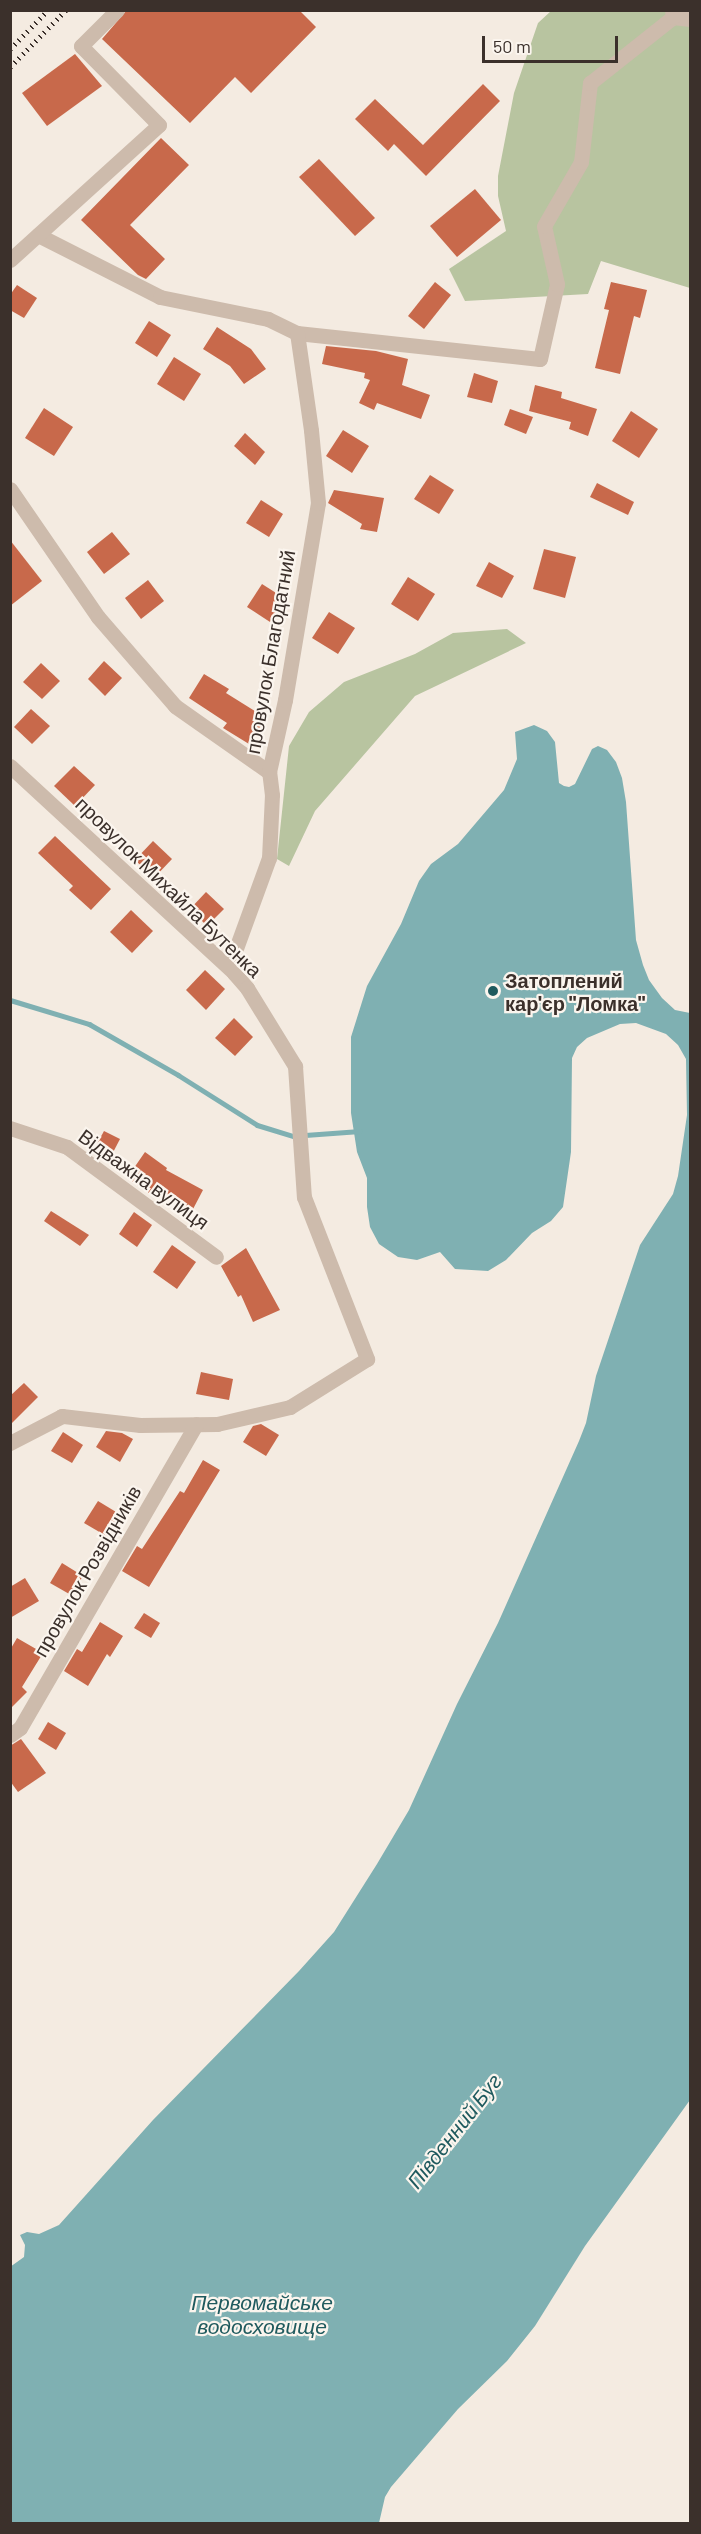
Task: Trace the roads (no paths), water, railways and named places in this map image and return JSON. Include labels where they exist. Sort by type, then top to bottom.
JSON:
[{"type":"street","points":[[10,260],[159,125],[81,46],[117,10]]},
{"type":"street","points":[[38,235],[160,297],[268,319],[297,333],[540,360],[557,284],[544,226],[581,162],[590,83],[673,14],[690,19]]},
{"type":"street","name":"провулок Благодатний","points":[[234,973],[234,954],[270,858],[272,795],[270,772],[285,700],[318,503],[311,430],[297,333]]},
{"type":"street","points":[[10,489],[98,617],[176,706],[270,772]]},
{"type":"street","name":"провулок Михайла Бутенка","points":[[10,766],[234,973],[247,988],[295,1066],[304,1197],[367,1359],[290,1407],[217,1424],[196,1424]]},
{"type":"street","name":"Відважна вулиця","points":[[10,1128],[67,1147],[216,1257]]},
{"type":"street","points":[[10,1443],[62,1416],[140,1425],[196,1424]]},
{"type":"street","name":"провулок Розвідників","points":[[10,1735],[20,1728],[196,1424]]},
{"type":"water","name":"Первомайське водосховище","points":[[534,725],[547,731],[555,742],[559,783],[564,786],[569,787],[575,784],[592,749],[598,746],[607,750],[616,762],[622,778],[626,802],[636,940],[643,965],[649,980],[662,998],[675,1010],[690,1013],[690,2100],[585,2246],[535,2326],[507,2361],[458,2409],[391,2487],[385,2497],[379,2523],[11,2523],[10,2267],[24,2257],[25,2245],[20,2235],[27,2232],[39,2234],[59,2225],[153,2120],[299,1971],[334,1932],[377,1864],[409,1810],[457,1704],[498,1623],[579,1441],[586,1423],[596,1376],[640,1245],[673,1194],[687,1115],[686,1059],[678,1045],[666,1034],[636,1023],[620,1024],[587,1038],[577,1047],[572,1058],[571,1152],[563,1207],[551,1221],[532,1233],[506,1260],[488,1271],[455,1269],[440,1252],[417,1260],[398,1257],[379,1244],[370,1227],[367,1178],[357,1152],[351,1113],[351,1037],[367,986],[401,924],[419,881],[431,864],[458,844],[504,790],[517,759],[515,732]]},
{"type":"waterway","points":[[10,1000],[89,1024],[178,1075],[257,1125],[292,1136]]},
{"type":"waterway","points":[[305,1135],[360,1131]]},
{"type":"railway","points":[[10,49],[48,10]]},
{"type":"railway","points":[[10,67],[66,10]]},
{"type":"place","name":"Затоплений кар'єр \"Ломка\"","points":[[493,991]]},
{"type":"water label","name":"Південний Буг","points":[[454,2131]]}]
